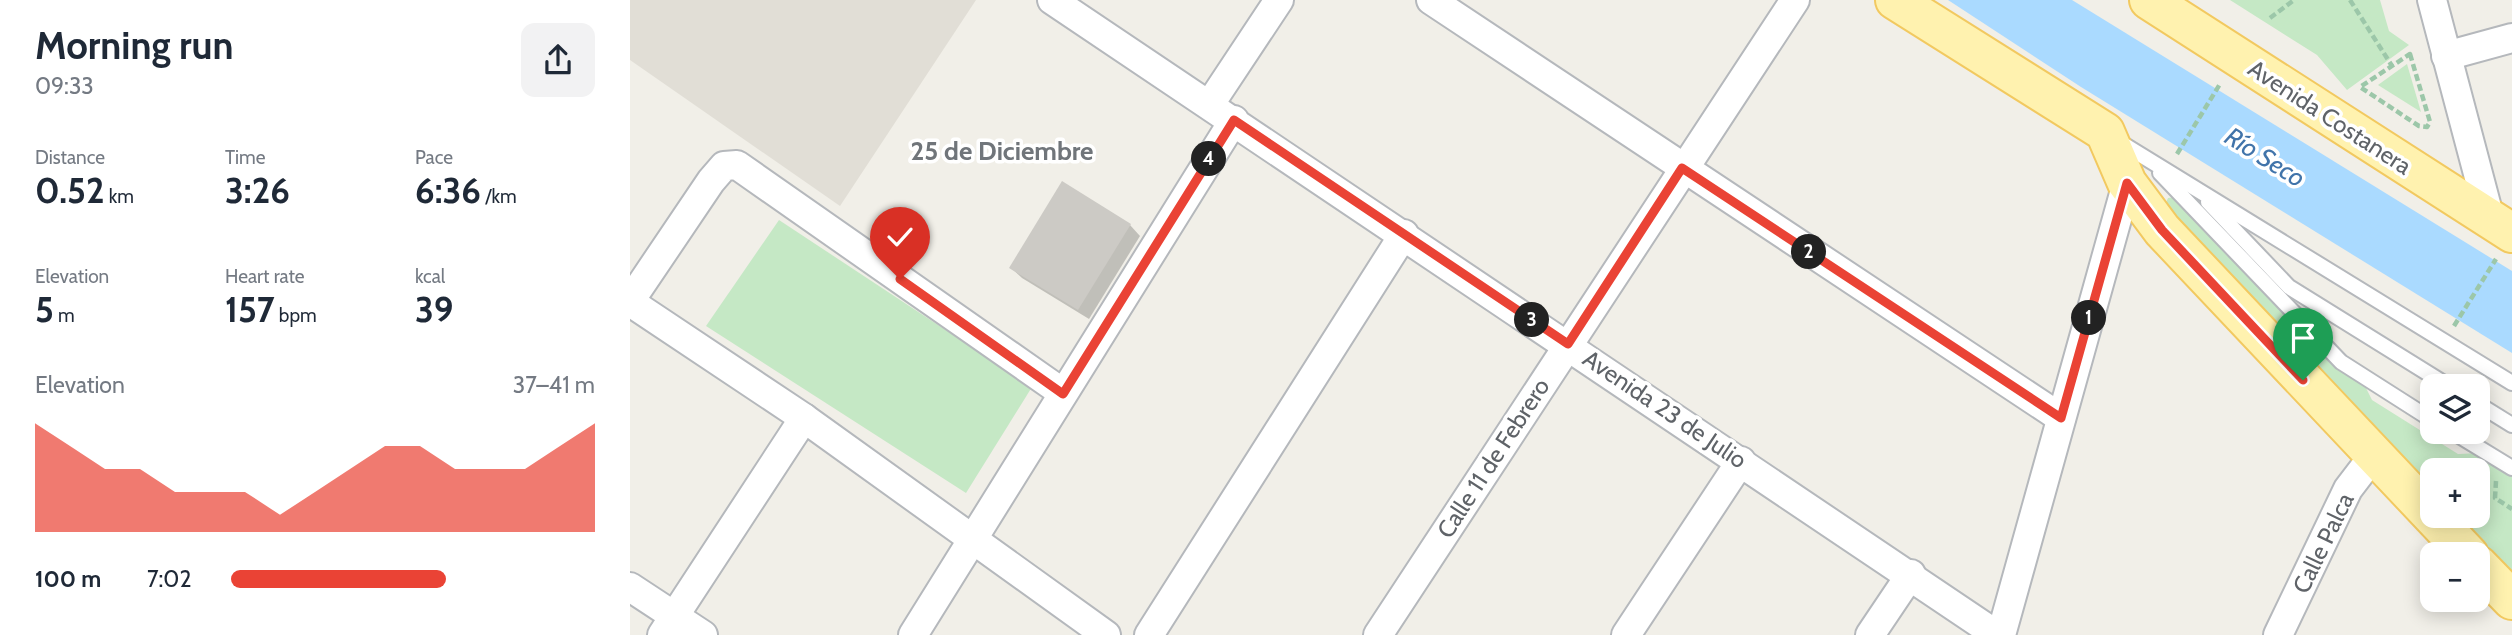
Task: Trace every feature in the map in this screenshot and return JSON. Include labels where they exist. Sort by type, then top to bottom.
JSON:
[{"type":"main road","points":[[1895,0],[2105,132],[2136,170],[2162,230],[2457,542]]},
{"type":"main road","name":"Avenida Costanera","points":[[2149,0],[2500,236]]},
{"type":"main road","points":[[2490,577],[2512,600]]},
{"type":"street","name":"Avenida 23 de Julio","points":[[1052,0],[1999,635]]},
{"type":"street","points":[[1210,104],[1279,0]]},
{"type":"street","points":[[1431,0],[2061,418]]},
{"type":"street","name":"Calle 11 de Febrero","points":[[1378,635],[1794,0]]},
{"type":"street","points":[[2432,0],[2500,236]]},
{"type":"street","points":[[2446,56],[2512,38]]},
{"type":"street","points":[[913,635],[1234,120]]},
{"type":"street","points":[[1063,394],[737,165],[724,166],[710,181],[630,301],[804,418],[1106,635]]},
{"type":"street","points":[[1999,635],[2136,170]]},
{"type":"street","points":[[1149,635],[1404,234]]},
{"type":"street","points":[[668,626],[804,418]]},
{"type":"street","name":"Calle Palca","points":[[2278,635],[2348,488],[2374,455]]},
{"type":"street","points":[[1626,635],[1741,461]]},
{"type":"street","points":[[1870,635],[1911,574]]},
{"type":"street","points":[[630,587],[668,626],[702,635]]},
{"type":"lane","points":[[2136,170],[2192,186],[2512,383]]},
{"type":"lane","points":[[2136,170],[2341,362],[2420,411]]},
{"type":"lane","points":[[2192,186],[2289,287],[2429,374]]},
{"type":"lane","points":[[2490,411],[2512,425]]},
{"type":"lane","points":[[2473,444],[2512,468]]},
{"type":"path","points":[[2270,18],[2294,0]]},
{"type":"path","points":[[2350,0],[2392,66]]},
{"type":"path","points":[[2410,54],[2430,122],[2427,127],[2419,126],[2360,87],[2392,66],[2410,54]]},
{"type":"path","points":[[2176,156],[2220,84]]},
{"type":"path","points":[[2452,329],[2500,236]]},
{"type":"path","points":[[2497,475],[2495,498],[2512,509]]},
{"type":"shaded area","points":[[630,0],[976,0],[840,206],[630,60]]},
{"type":"green space","points":[[2230,0],[2380,0],[2389,31],[2409,45],[2347,90],[2317,55]]},
{"type":"green space","points":[[2407,64],[2421,112],[2378,85]]},
{"type":"green space","points":[[2175,197],[2363,382],[2372,400],[2420,430],[2420,444],[2442,444],[2458,454],[2480,453],[2488,458],[2420,458],[2420,478],[2165,205],[2168,198]]},
{"type":"green space","points":[[779,220],[1032,387],[966,493],[706,326]]},
{"type":"green space","points":[[2490,459],[2512,473],[2512,574],[2490,551],[2490,542],[2481,542],[2468,528],[2490,528]]},
{"type":"water","name":"Río Seco","points":[[1948,0],[2072,0],[2512,271],[2512,353],[2081,87]]},
{"type":"building","points":[[1062,181],[1131,224],[1078,310],[1009,268]]},
{"type":"district","name":"25 de Diciembre","points":[[1002,151]]},
{"type":"route","points":[[900,279],[1063,394],[1234,120],[1568,344],[1682,168],[2061,418],[2127,183],[2162,230],[2303,380]]}]
